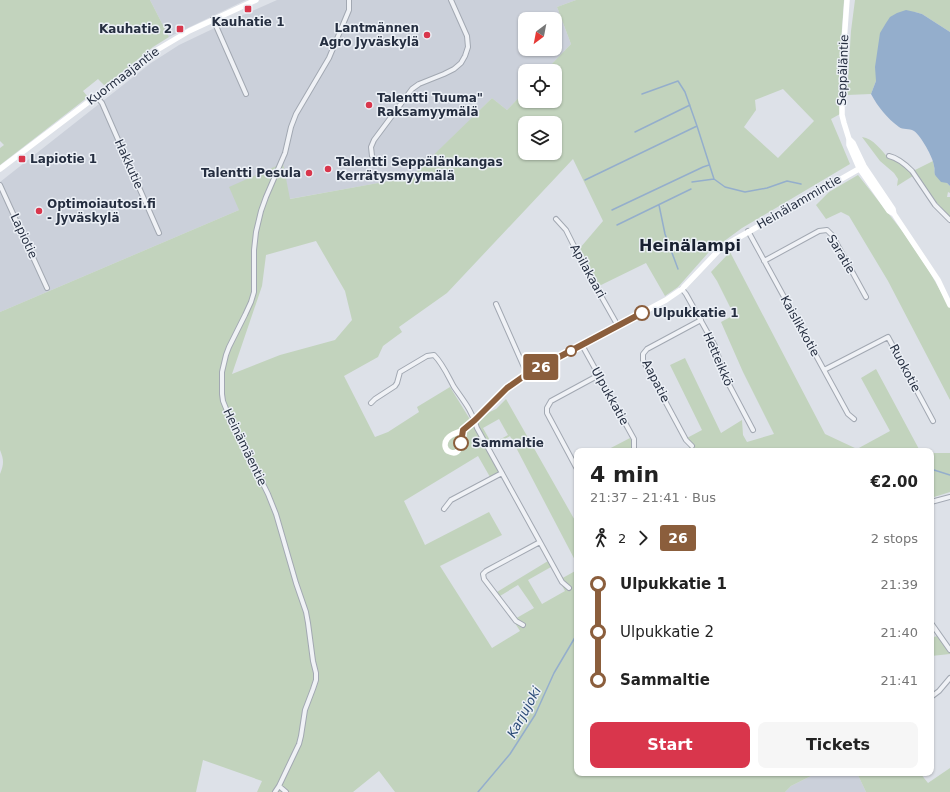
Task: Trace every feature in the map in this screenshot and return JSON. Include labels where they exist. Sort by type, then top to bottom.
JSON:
[{"type":"street","name":"Kuormaajantie","points":[[0,169],[157,50],[182,34],[256,0]]},
{"type":"street","name":"Heinämäentie","points":[[275,792],[299,744],[305,710],[316,680],[316,673],[306,612],[276,514],[268,494],[223,401],[222,372],[229,347],[251,302],[254,292],[254,250],[261,210],[285,153],[291,127],[296,114],[329,58],[349,10],[349,0]]},
{"type":"street","points":[[372,156],[371,147],[374,140],[409,91],[419,84],[454,70],[465,56],[468,47],[467,36],[451,0]]},
{"type":"street","name":"Seppäläntie","points":[[847,0],[842,70],[842,115],[849,145],[889,211],[894,214],[938,280],[950,304]]},
{"type":"street","points":[[213,19],[246,94]]},
{"type":"street","name":"Hakkutie","points":[[96,96],[102,103],[160,233]]},
{"type":"street","points":[[889,156],[896,158],[908,166],[935,205],[950,220]]},
{"type":"street","name":"Heinälammintie","points":[[463,430],[507,388],[527,374],[666,300],[682,289],[722,247],[861,167]]},
{"type":"street","name":"Lapiotie","points":[[0,185],[47,288]]},
{"type":"street","name":"Apilakaari","points":[[556,219],[566,230],[583,264],[618,326]]},
{"type":"street","name":"Saratie","points":[[764,261],[818,231],[827,230],[832,235],[866,297]]},
{"type":"street","name":"Kaislikkotie","points":[[748,231],[848,414],[854,419]]},
{"type":"street","name":"Hetteikkö","points":[[682,289],[715,346],[725,377],[753,430]]},
{"type":"street","points":[[496,304],[527,374]]},
{"type":"street","name":"Aapatie","points":[[692,446],[686,440],[646,367],[643,360],[643,354],[647,349],[701,320]]},
{"type":"street","name":"Ruokotie","points":[[824,370],[888,337],[933,421]]},
{"type":"street","name":"Ulpukkatie","points":[[582,345],[634,439],[634,448]]},
{"type":"street","points":[[371,403],[395,386],[400,372],[427,356],[434,355],[473,414],[477,428],[562,582],[569,588]]},
{"type":"street","points":[[574,463],[547,413],[546,408],[551,401],[599,375]]},
{"type":"street","points":[[444,509],[451,500],[502,473]]},
{"type":"street","points":[[934,501],[950,497]]},
{"type":"street","points":[[523,625],[516,621],[484,579],[483,574],[540,542]]},
{"type":"street","points":[[934,627],[950,650]]},
{"type":"street","points":[[934,695],[950,678]]},
{"type":"street","points":[[279,786],[281,792]]},
{"type":"street","points":[[279,786],[286,792]]},
{"type":"shaded area","points":[[150,0],[246,0],[169,37]]},
{"type":"shaded area","points":[[277,0],[576,0],[557,7],[559,12],[518,12],[518,56],[559,56],[552,64],[518,64],[518,98],[507,110],[492,98],[412,177],[289,199],[283,163],[239,210],[0,312],[0,182],[151,63],[179,45]]},
{"type":"shaded area","points":[[562,20],[571,44],[562,53]]},
{"type":"shaded area","points":[[811,776],[858,776],[866,792],[785,792],[791,786]]},
{"type":"green space","points":[[0,0],[150,0],[169,37],[153,47],[105,86],[98,79],[83,91],[88,97],[0,165],[0,148],[4,145],[0,141]]},
{"type":"green space","points":[[576,0],[844,0],[839,71],[840,114],[831,119],[850,164],[742,228],[708,253],[678,287],[665,296],[646,263],[599,286],[580,248],[603,221],[573,159],[447,293],[399,327],[402,332],[383,346],[378,357],[344,376],[375,437],[388,432],[419,412],[417,407],[450,387],[471,421],[496,409],[506,399],[574,519],[574,558],[510,436],[488,449],[500,471],[490,477],[478,456],[404,501],[425,545],[489,512],[502,535],[440,566],[492,648],[520,631],[513,620],[534,608],[518,585],[500,596],[497,592],[548,561],[551,567],[528,580],[542,604],[565,591],[559,580],[574,572],[574,776],[811,776],[791,786],[785,792],[395,792],[379,771],[353,792],[257,792],[262,781],[203,760],[196,792],[0,792],[0,474],[3,462],[0,450],[0,312],[239,210],[229,187],[283,163],[290,199],[411,177],[492,98],[507,110],[518,98],[518,108],[562,108],[562,64],[552,64],[559,56],[562,56],[562,53],[571,44],[562,20],[562,12],[559,12],[557,7]],"holes":[[[783,89],[814,121],[778,158],[744,127],[756,110],[755,100]],[[316,241],[345,291],[352,320],[335,340],[280,355],[232,374],[262,286],[266,255]],[[499,419],[508,435],[492,444],[483,428]]]},
{"type":"green space","points":[[855,0],[950,0],[950,32],[922,14],[915,12],[876,81],[871,94],[847,95],[851,31]]},
{"type":"green space","points":[[862,137],[874,142],[889,159],[897,160],[910,170],[915,170],[933,161],[935,175],[950,186],[950,193],[948,192],[947,197],[950,197],[950,217],[937,203],[916,174],[897,186],[898,179],[894,173],[880,161]]},
{"type":"green space","points":[[858,175],[903,232],[928,269],[950,308],[950,400],[888,281],[849,216],[841,212],[826,219],[816,205],[829,192]]},
{"type":"green space","points":[[730,252],[825,434],[855,448],[690,448],[685,439],[702,430],[670,365],[685,358],[721,433],[742,420],[743,435],[747,442],[774,434],[743,372],[721,322],[734,315],[711,272]]},
{"type":"green space","points":[[876,369],[918,448],[859,448],[890,431],[861,378]]},
{"type":"green space","points":[[630,438],[635,448],[611,448]]},
{"type":"green space","points":[[934,453],[950,453],[950,492],[934,497]]},
{"type":"green space","points":[[937,636],[950,654],[934,656],[934,637]]},
{"type":"green space","points":[[950,768],[950,792],[866,792],[858,776],[922,776],[928,783]]},
{"type":"water","points":[[906,10],[922,14],[950,32],[950,186],[947,183],[941,182],[935,175],[933,162],[929,152],[917,134],[912,130],[901,128],[895,124],[883,112],[871,94],[876,81],[875,67],[880,33],[890,17]]},
{"type":"waterway","points":[[642,94],[678,81],[685,92],[714,179],[725,187],[745,192],[767,188],[787,181],[801,184]]},
{"type":"waterway","points":[[635,132],[690,105]]},
{"type":"waterway","points":[[585,180],[697,126]]},
{"type":"waterway","points":[[612,210],[709,165]]},
{"type":"waterway","points":[[692,182],[714,179]]},
{"type":"waterway","points":[[617,225],[691,189]]},
{"type":"waterway","points":[[659,205],[665,234],[678,269]]},
{"type":"waterway","points":[[934,470],[950,475]]},
{"type":"waterway","name":"Karjujoki","points":[[478,792],[510,754],[535,715],[554,673],[574,639]]},
{"type":"bus line","name":"26","points":[[461,443],[463,430],[507,388],[527,374],[642,313]]},
{"type":"place","name":"Kauhatie 1","points":[[248,9]]},
{"type":"place","name":"Kauhatie 2","points":[[180,29]]},
{"type":"place","name":"Lantmännen Agro Jyväskylä","points":[[427,35]]},
{"type":"place","name":"Talentti Tuuma\" Raksamyymälä","points":[[369,105]]},
{"type":"place","name":"Lapiotie 1","points":[[22,159]]},
{"type":"place","name":"Talentti Seppälänkangas Kerrätysmyymälä","points":[[328,169]]},
{"type":"place","name":"Talentti Pesula","points":[[309,173]]},
{"type":"place","name":"Optimoiautosi.fi - Jyväskylä","points":[[39,211]]},
{"type":"place","name":"Ulpukkatie 1","points":[[642,313]]},
{"type":"place","name":"Sammaltie","points":[[461,443]]},
{"type":"district","name":"Heinälampi","points":[[690,245]]}]
